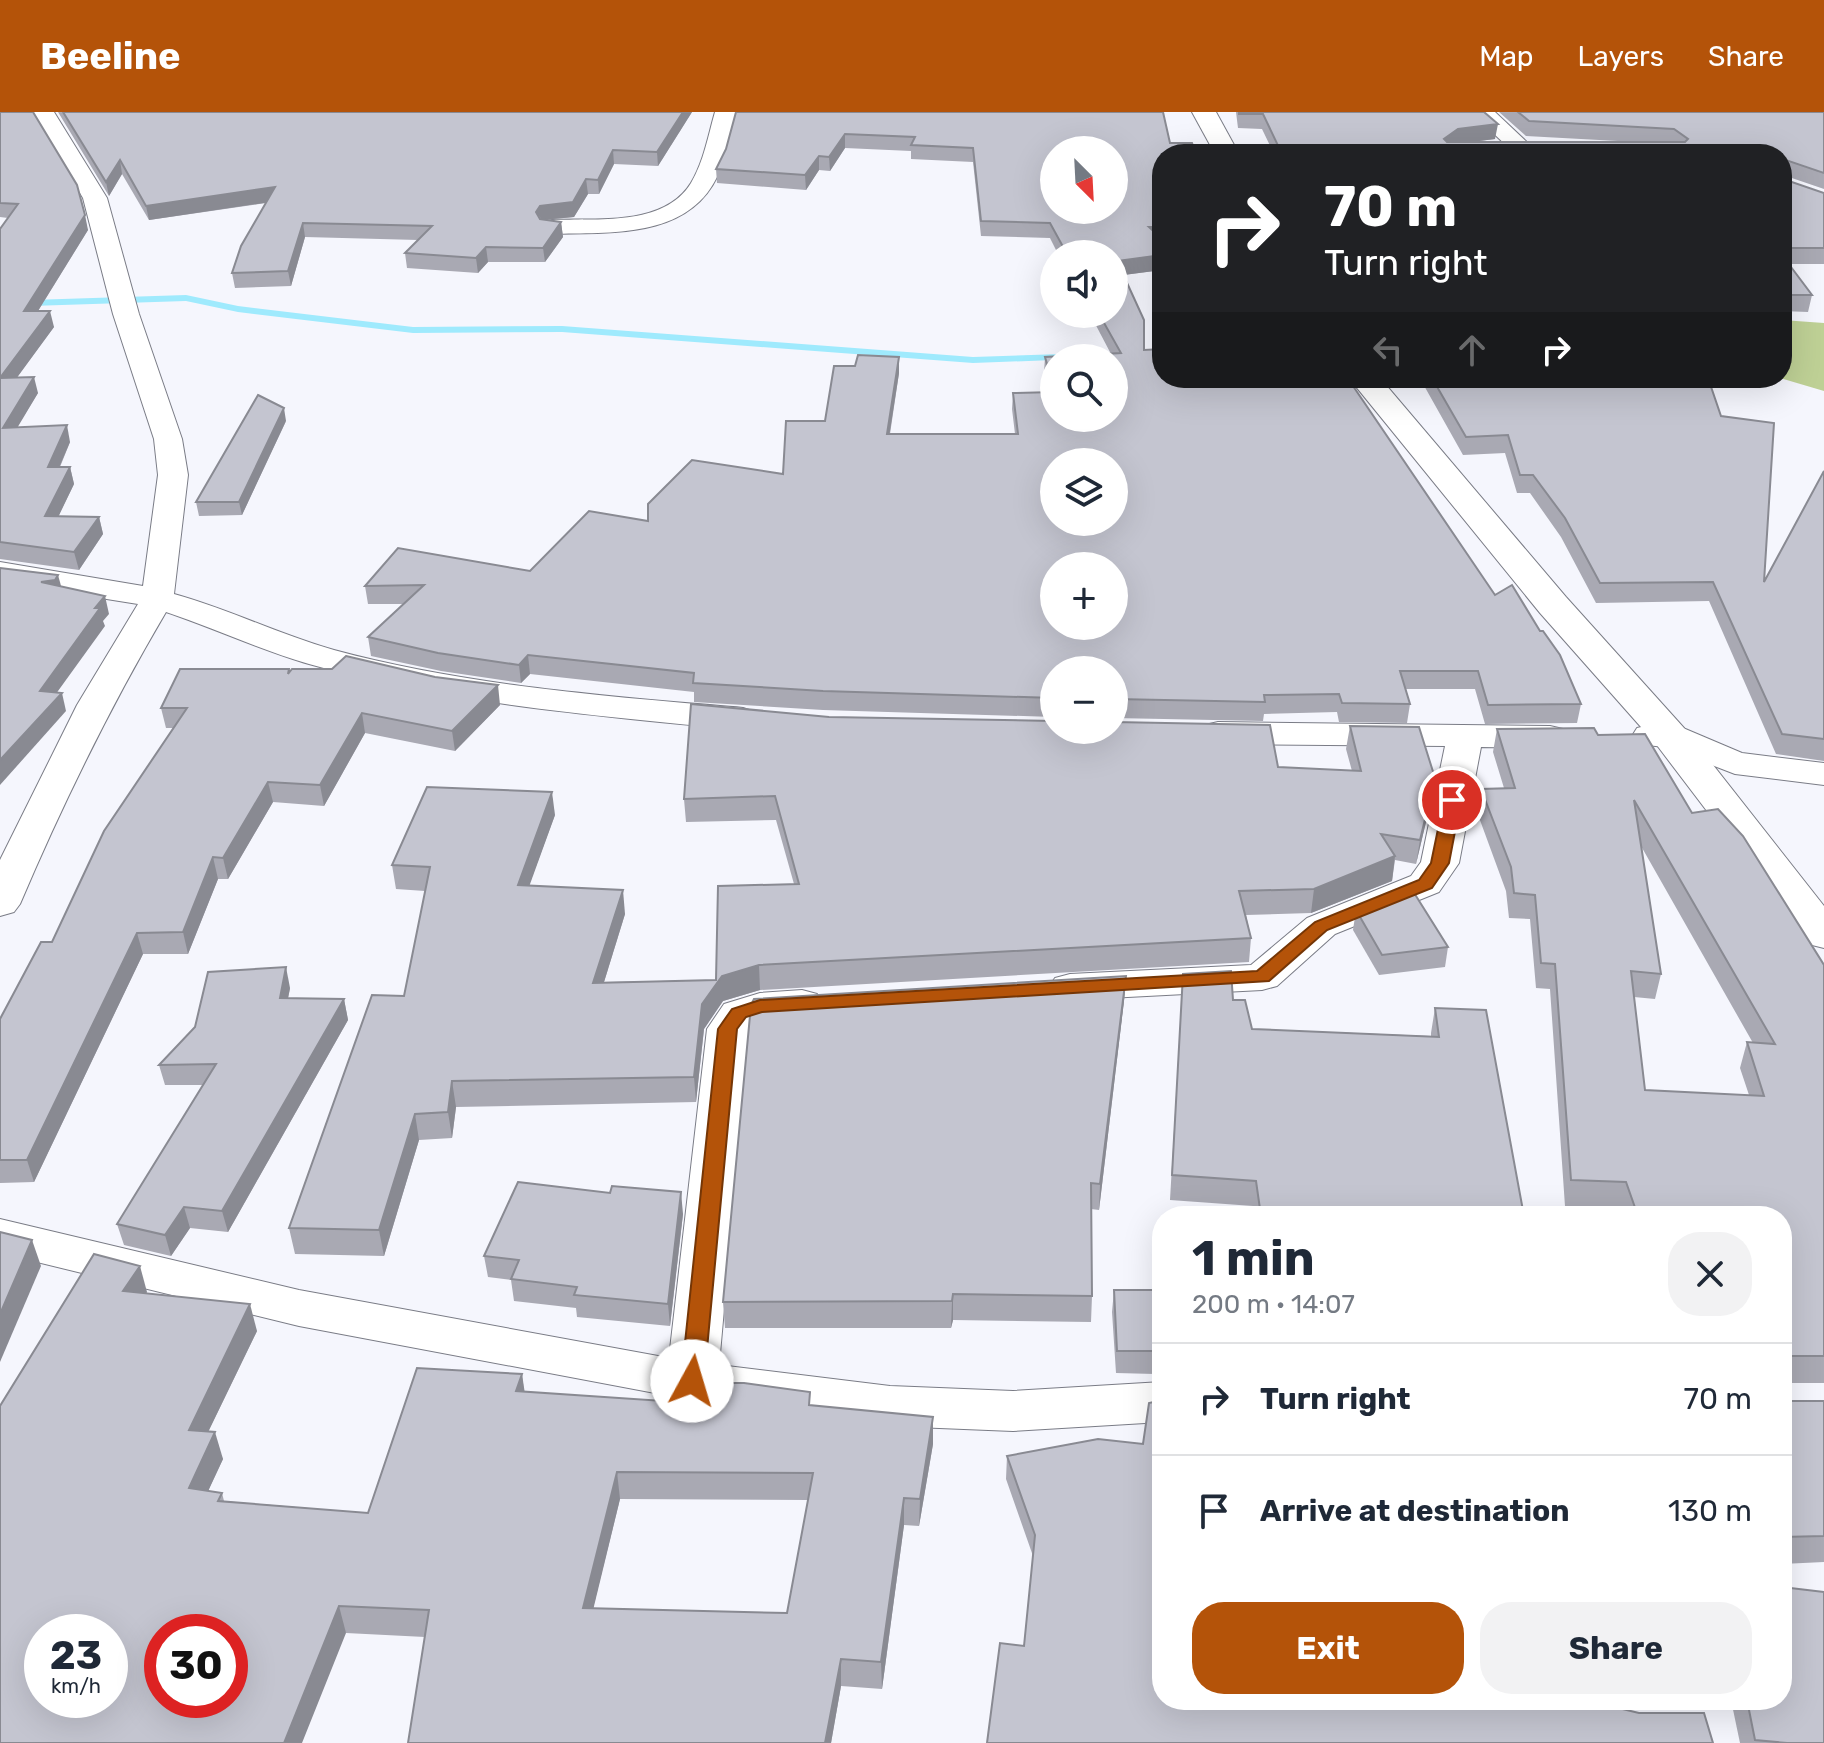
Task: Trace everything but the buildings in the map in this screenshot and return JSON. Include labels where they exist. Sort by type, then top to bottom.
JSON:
[{"type":"main road","points":[[1204,112],[1222,144]]},
{"type":"main road","points":[[1372,388],[1553,605],[1670,736],[1824,935]]},
{"type":"street","points":[[0,904],[44,804],[87,719],[157,599],[173,475],[168,439],[126,314],[88,182],[43,112]]},
{"type":"street","points":[[552,227],[653,219],[675,210],[695,194],[707,171],[726,112]]},
{"type":"street","points":[[1482,112],[1518,144]]},
{"type":"street","points":[[0,572],[53,578],[157,599],[320,656],[439,684],[634,709],[770,721]]},
{"type":"street","points":[[1180,733],[1576,737]]},
{"type":"street","points":[[1623,737],[1670,736],[1735,763],[1824,774]]},
{"type":"street","points":[[1026,989],[1262,977],[1321,926],[1425,884],[1440,863],[1465,738]]},
{"type":"street","points":[[692,1381],[728,1029],[739,1013],[760,1006],[839,1001]]},
{"type":"street","points":[[0,1236],[299,1308],[692,1381],[890,1406],[1013,1411],[1152,1403]]},
{"type":"green space","points":[[1792,321],[1824,323],[1824,391],[1792,382]]},
{"type":"waterway","points":[[0,304],[186,298],[238,309],[413,330],[562,329],[973,360],[1040,358]]},
{"type":"route","points":[[692,1381],[728,1029],[739,1013],[760,1006],[1262,977],[1321,926],[1425,884],[1440,863],[1452,800]]}]
